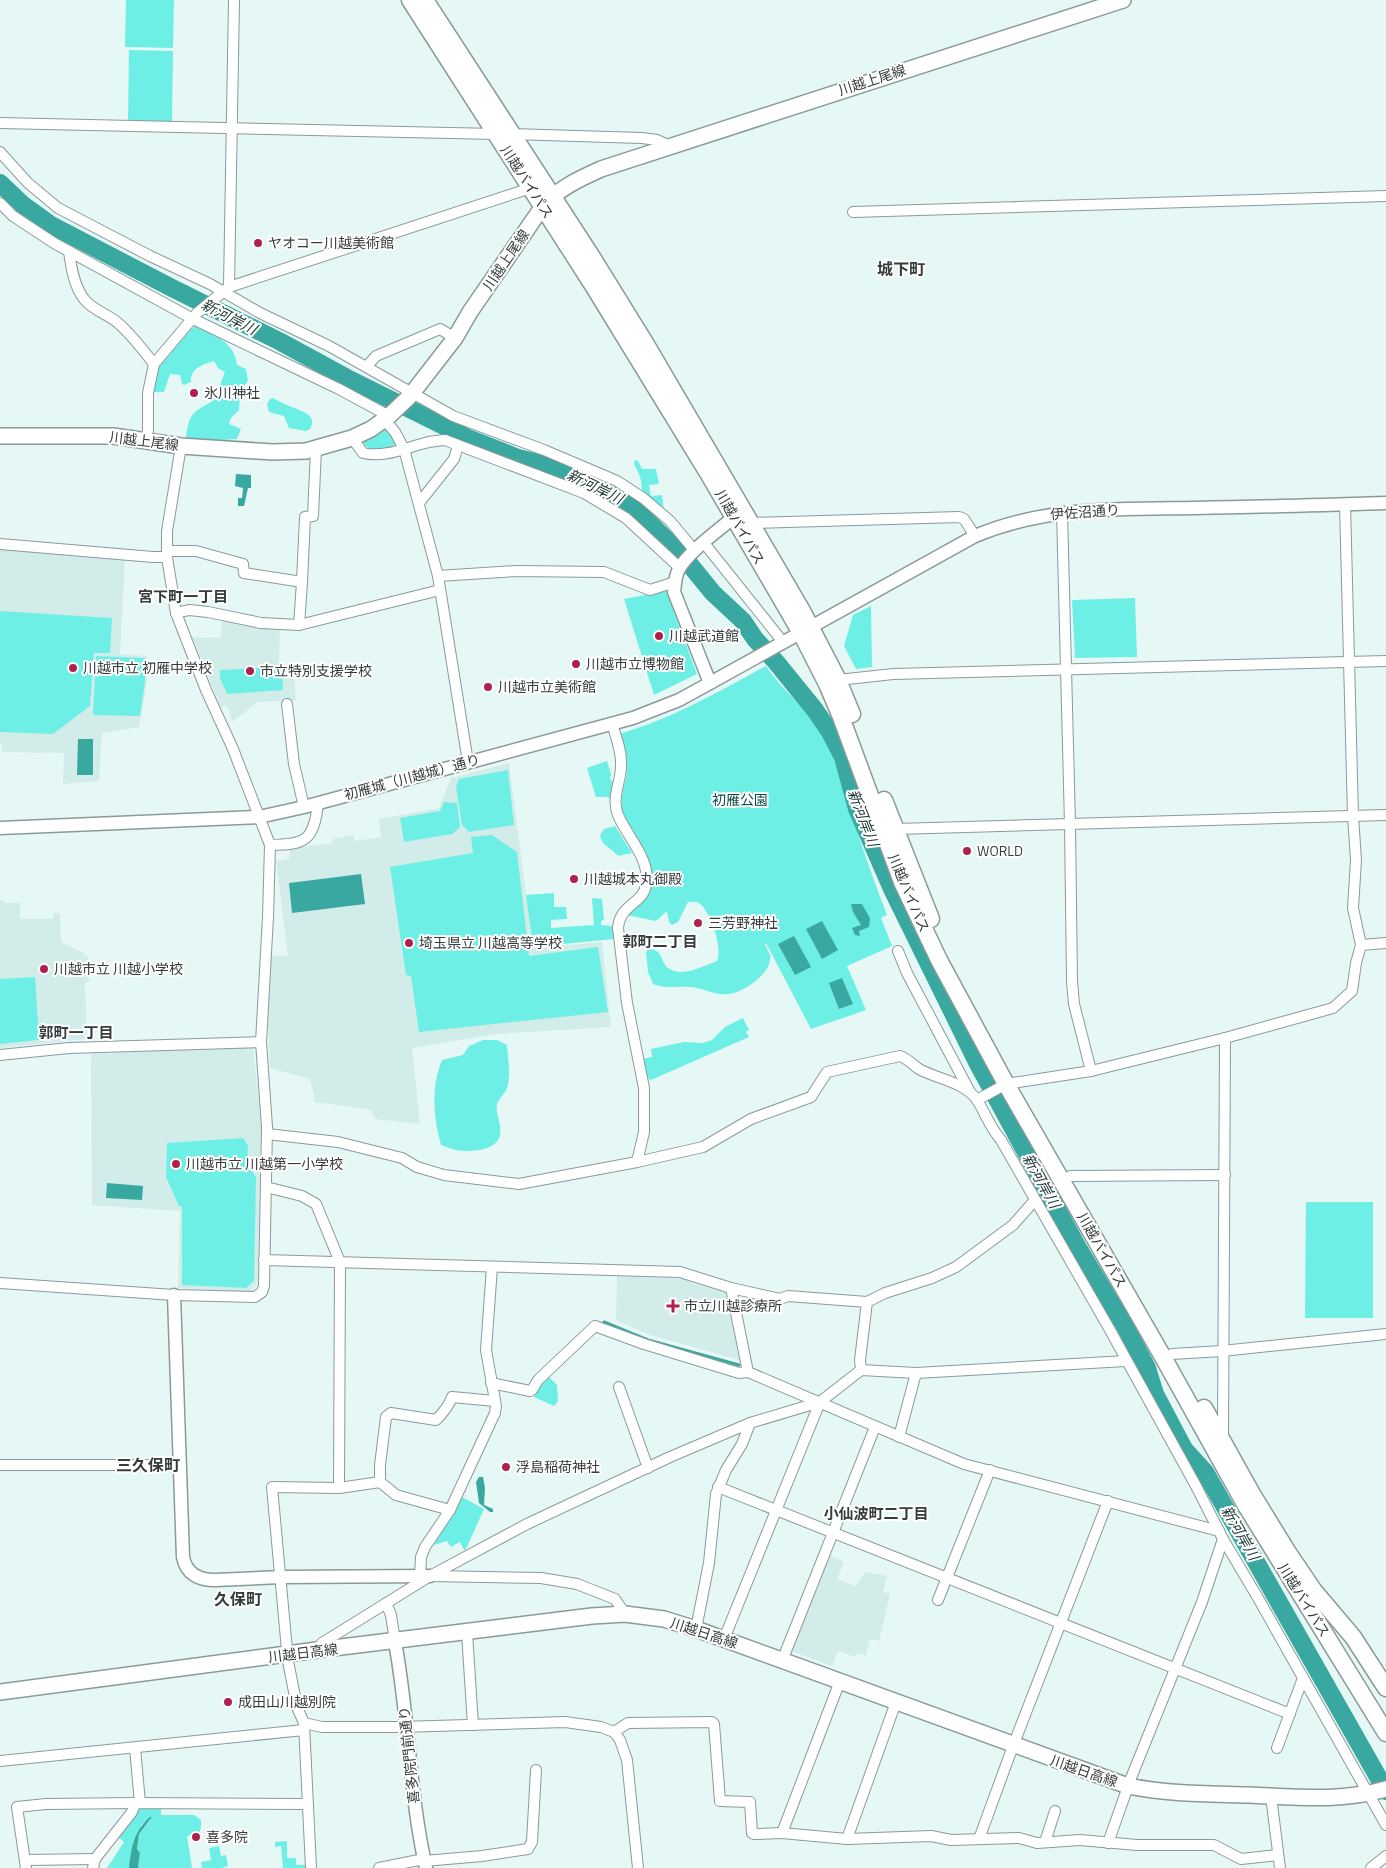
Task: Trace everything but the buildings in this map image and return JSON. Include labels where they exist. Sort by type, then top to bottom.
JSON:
[{"type":"highway","name":"川越バイパス","points":[[410,0],[504,134],[531,188],[547,201],[592,257],[647,346],[751,523],[806,630],[841,717],[902,882],[939,960],[1245,1504],[1386,1734]]},
{"type":"highway","name":"川越バイパス","points":[[425,0],[504,134],[547,201],[734,517],[838,680],[946,955],[1008,1085],[1070,1176],[1252,1494],[1287,1550],[1314,1591],[1354,1637],[1386,1688]]},
{"type":"main road","name":"川越上尾線","points":[[0,436],[104,436],[181,446],[273,452],[297,452],[316,449],[352,438],[371,429],[389,416],[412,394],[455,338],[470,312],[547,201],[573,182],[601,169],[670,146],[1117,1]]},
{"type":"main road","name":"川越日高線","points":[[0,1692],[317,1650],[395,1642],[592,1616],[625,1614],[664,1619],[724,1638],[1013,1746],[1128,1786],[1167,1792],[1308,1799],[1344,1797],[1376,1792]]},
{"type":"street","points":[[222,292],[231,128],[234,0]]},
{"type":"street","points":[[0,123],[642,138],[656,140],[670,146]]},
{"type":"street","points":[[0,152],[28,183],[58,208],[150,256],[187,272],[260,313],[367,366],[412,394],[453,416],[544,450],[617,481],[643,498],[699,547],[779,644]]},
{"type":"street","points":[[146,440],[149,385],[154,364],[195,316],[222,292],[531,188]]},
{"type":"street","points":[[853,212],[1386,196]]},
{"type":"street","points":[[0,203],[13,216],[54,243],[389,416],[404,449],[438,576],[468,762]]},
{"type":"street","points":[[69,251],[72,269],[82,297],[88,304],[106,313],[118,323],[154,364]]},
{"type":"street","points":[[367,366],[376,356],[440,330],[449,333],[455,338]]},
{"type":"street","points":[[352,438],[363,453],[371,454],[445,440],[584,493],[626,518],[680,568]]},
{"type":"street","points":[[0,1283],[174,1295],[255,1297],[262,1292],[264,1286],[267,1134],[261,1042],[270,845],[233,749],[206,690],[176,613],[167,554],[168,517],[181,446]]},
{"type":"street","points":[[419,504],[454,459],[458,446]]},
{"type":"street","points":[[299,625],[305,517],[313,516],[316,449]]},
{"type":"street","name":"伊佐沼通り","points":[[806,630],[975,536],[1036,516],[1086,510],[1386,503]]},
{"type":"street","points":[[267,1134],[338,1142],[402,1158],[417,1167],[444,1175],[519,1184],[669,1156],[703,1147],[751,1119],[811,1097],[827,1072],[900,1056],[920,1069],[975,1097],[1008,1085],[1092,1071],[1225,1038],[1333,1008],[1352,991],[1361,945],[1353,908],[1356,860],[1353,816],[1345,504]]},
{"type":"street","points":[[1062,512],[1072,981],[1074,1004],[1092,1071]]},
{"type":"street","points":[[710,683],[674,592],[675,582],[680,568],[699,547],[734,517]]},
{"type":"street","points":[[751,523],[959,517],[964,519],[975,536]]},
{"type":"street","points":[[0,544],[153,557],[196,551],[243,564],[244,573],[302,582]]},
{"type":"street","points":[[438,576],[516,571],[604,572],[650,590],[675,582]]},
{"type":"street","points":[[176,613],[189,610],[208,612],[261,624],[299,625],[440,590]]},
{"type":"street","name":"初雁城（川越城）通り","points":[[0,828],[259,816],[304,807],[612,724],[658,709],[710,683],[806,630]]},
{"type":"street","points":[[838,680],[893,674],[1386,661]]},
{"type":"street","points":[[287,704],[294,764],[304,807]]},
{"type":"street","points":[[612,724],[621,758],[615,808],[624,828],[645,864],[647,876],[646,886],[641,896],[622,912],[618,920],[629,1012],[644,1088],[644,1132],[637,1162]]},
{"type":"street","points":[[270,845],[296,844],[304,841],[309,836],[315,822],[318,803]]},
{"type":"street","points":[[896,829],[1386,815]]},
{"type":"street","points":[[1361,945],[1386,943]]},
{"type":"street","points":[[898,951],[907,973],[991,1127],[1001,1140],[1126,1361],[1196,1486],[1221,1535],[1303,1678],[1376,1792],[1386,1825]]},
{"type":"street","points":[[1222,1440],[1225,1038]]},
{"type":"street","points":[[0,1054],[69,1048],[261,1042]]},
{"type":"street","points":[[1070,1176],[1225,1175]]},
{"type":"street","points":[[266,1187],[302,1196],[316,1204],[340,1262],[339,1488]]},
{"type":"street","points":[[264,1260],[680,1272],[731,1288],[780,1299],[788,1296],[867,1302],[885,1293],[932,1278],[956,1267],[1012,1225],[1035,1200]]},
{"type":"street","points":[[425,1577],[421,1557],[425,1547],[450,1510],[495,1413],[495,1401],[486,1350],[492,1268]]},
{"type":"street","points":[[731,1288],[748,1372]]},
{"type":"street","points":[[174,1295],[183,1557],[190,1572],[205,1580],[281,1577],[541,1578],[577,1584],[615,1599],[625,1614]]},
{"type":"street","points":[[861,1370],[860,1360],[867,1302]]},
{"type":"street","points":[[491,1383],[532,1390],[538,1380],[594,1326],[644,1344],[739,1373],[748,1372],[964,1464],[1108,1501],[1221,1535]]},
{"type":"street","points":[[1172,1354],[1222,1351],[1386,1334]]},
{"type":"street","points":[[317,1650],[322,1643],[425,1577],[527,1524],[670,1457],[750,1423],[820,1402],[861,1370],[916,1373],[1126,1361]]},
{"type":"street","points":[[898,1437],[916,1373]]},
{"type":"street","points":[[619,1388],[648,1468]]},
{"type":"street","points":[[380,1482],[380,1465],[386,1417],[391,1413],[436,1420],[443,1410],[449,1406],[452,1397],[495,1401]]},
{"type":"street","points":[[724,1638],[820,1402]]},
{"type":"street","points":[[696,1629],[709,1563],[716,1494],[726,1470],[742,1444],[750,1423]]},
{"type":"street","points":[[782,1661],[875,1427]]},
{"type":"street","points":[[0,1465],[179,1465]]},
{"type":"street","points":[[938,1600],[990,1470]]},
{"type":"street","points":[[310,1868],[304,1727],[293,1689],[288,1655],[272,1486],[339,1488],[380,1482],[396,1495],[450,1510]]},
{"type":"street","points":[[718,1487],[1290,1714]]},
{"type":"street","points":[[980,1838],[1013,1746],[1108,1501]]},
{"type":"street","points":[[1108,1843],[1128,1786],[1202,1602],[1221,1535]]},
{"type":"street","points":[[386,1603],[391,1615],[395,1642]]},
{"type":"street","points":[[467,1633],[473,1725]]},
{"type":"street","name":"喜多院門前通り","points":[[395,1642],[407,1727],[415,1811],[424,1862]]},
{"type":"street","points":[[1277,1748],[1303,1678]]},
{"type":"street","points":[[782,1834],[840,1681]]},
{"type":"street","points":[[847,1839],[896,1702]]},
{"type":"street","points":[[0,1761],[135,1748],[304,1727],[407,1727],[565,1722],[601,1727],[614,1732],[620,1740],[626,1760],[638,1868]]},
{"type":"street","points":[[614,1732],[628,1723],[712,1722],[714,1724],[720,1801],[750,1802],[752,1833],[754,1834],[782,1834],[847,1839],[932,1836],[950,1840],[1019,1838],[1037,1843],[1080,1840],[1137,1845],[1214,1845],[1241,1859],[1278,1855]]},
{"type":"street","points":[[135,1748],[138,1803],[94,1863],[25,1864],[17,1807],[46,1804],[138,1803],[307,1804]]},
{"type":"street","points":[[379,1868],[528,1849],[532,1842],[536,1770]]},
{"type":"street","points":[[1271,1796],[1280,1868]]},
{"type":"street","points":[[1045,1842],[1055,1811]]},
{"type":"street","points":[[1371,1868],[1386,1856]]},
{"type":"shaded area","points":[[236,474],[251,475],[251,488],[248,488],[244,506],[238,506],[238,498],[242,498],[243,488],[235,486]]},
{"type":"shaded area","name":"川越市立 初雁中学校","points":[[0,549],[125,559],[120,654],[147,656],[147,681],[139,727],[102,733],[99,781],[63,784],[64,753],[2,752],[2,745],[0,745]]},
{"type":"shaded area","name":"市立特別支援学校","points":[[223,619],[280,627],[279,664],[293,665],[296,700],[258,702],[232,722],[229,709],[226,706],[221,707],[192,637],[220,638]]},
{"type":"shaded area","points":[[78,739],[93,739],[93,775],[77,775]]},
{"type":"shaded area","name":"埼玉県立 川越高等学校","points":[[509,763],[533,948],[602,942],[611,1027],[496,1034],[412,1048],[420,1124],[375,1119],[371,1111],[367,1109],[314,1102],[310,1079],[270,1068],[268,1023],[271,956],[288,956],[276,861],[289,859],[290,849],[332,843],[333,839],[353,835],[355,841],[381,837],[379,819],[439,808],[451,778]]},
{"type":"shaded area","points":[[361,874],[365,904],[292,913],[289,883]]},
{"type":"shaded area","name":"川越市立 川越小学校","points":[[0,900],[4,900],[5,903],[20,903],[20,919],[53,919],[54,912],[60,914],[61,942],[84,953],[88,957],[89,982],[85,983],[87,1039],[0,1048]]},
{"type":"shaded area","points":[[851,904],[862,904],[870,918],[869,927],[859,931],[860,936],[855,935],[852,928],[861,925],[853,912]]},
{"type":"shaded area","points":[[822,921],[838,950],[822,959],[806,929]]},
{"type":"shaded area","points":[[794,936],[811,967],[795,975],[778,944]]},
{"type":"shaded area","points":[[842,978],[853,1004],[839,1009],[829,983]]},
{"type":"shaded area","name":"川越市立 川越第一小学校","points":[[253,1047],[261,1122],[258,1282],[250,1292],[178,1288],[180,1211],[92,1205],[91,1054]]},
{"type":"shaded area","points":[[107,1183],[143,1186],[142,1200],[106,1198]]},
{"type":"shaded area","name":"市立川越診療所","points":[[617,1276],[687,1279],[691,1283],[727,1293],[739,1360],[650,1335],[616,1320]]},
{"type":"shaded area","points":[[479,1477],[483,1477],[485,1488],[484,1505],[493,1509],[493,1512],[490,1512],[479,1503],[476,1482]]},
{"type":"shaded area","points":[[829,1555],[844,1562],[837,1579],[856,1586],[865,1572],[887,1576],[883,1592],[890,1594],[879,1641],[870,1639],[866,1656],[857,1653],[856,1657],[838,1651],[832,1666],[791,1651]]},
{"type":"shaded area","points":[[152,1817],[139,1834],[137,1849],[140,1853],[138,1868],[129,1868],[134,1840],[140,1828]]},
{"type":"green space","points":[[126,0],[174,0],[173,48],[125,47]]},
{"type":"green space","points":[[129,50],[173,51],[172,121],[128,121]]},
{"type":"green space","points":[[196,326],[228,345],[237,365],[246,369],[248,381],[240,391],[239,410],[231,418],[229,424],[241,429],[237,439],[202,440],[186,437],[191,416],[200,408],[213,401],[221,391],[219,388],[225,372],[218,368],[214,361],[195,370],[192,373],[191,382],[184,385],[180,375],[170,374],[164,392],[152,392],[155,372],[191,329]]},
{"type":"green space","points":[[273,398],[305,412],[311,417],[312,424],[310,429],[306,431],[289,428],[284,416],[269,412],[267,404]]},
{"type":"green space","points":[[388,427],[396,444],[374,450],[370,449],[363,442]]},
{"type":"green space","points":[[635,460],[638,461],[642,469],[656,469],[659,484],[649,485],[651,496],[662,495],[664,511],[642,491],[641,480],[634,464]]},
{"type":"green space","name":"川越武道館","points":[[666,591],[697,674],[654,695],[624,599]]},
{"type":"green space","points":[[1135,598],[1137,657],[1075,658],[1072,600]]},
{"type":"green space","points":[[871,606],[872,667],[856,669],[844,646],[853,615]]},
{"type":"green space","points":[[0,611],[112,618],[110,653],[94,653],[90,706],[53,734],[0,732]]},
{"type":"green space","points":[[96,656],[145,658],[145,682],[140,716],[93,715]]},
{"type":"green space","name":"初雁公園","points":[[766,666],[825,733],[836,752],[859,837],[887,915],[881,918],[892,946],[847,966],[866,1010],[811,1029],[766,943],[770,955],[770,962],[767,968],[762,975],[742,990],[729,994],[719,994],[691,987],[658,986],[653,984],[648,972],[646,952],[649,949],[657,951],[667,967],[678,972],[685,972],[717,961],[717,939],[712,922],[699,903],[695,902],[688,902],[678,922],[672,925],[669,922],[667,911],[656,921],[626,915],[651,874],[651,869],[622,812],[621,805],[627,774],[627,761],[619,734],[676,713]]},
{"type":"green space","points":[[282,667],[283,690],[227,694],[220,678],[220,670]]},
{"type":"green space","points":[[607,761],[611,774],[610,779],[613,782],[610,799],[608,797],[596,797],[587,768]]},
{"type":"green space","points":[[508,770],[514,825],[469,832],[462,825],[456,786],[459,779]]},
{"type":"green space","points":[[444,802],[457,803],[460,827],[452,834],[404,842],[400,818],[440,811]]},
{"type":"green space","points":[[615,826],[632,853],[618,856],[601,839],[600,835],[604,829]]},
{"type":"green space","points":[[492,835],[517,852],[529,956],[598,947],[608,1012],[419,1032],[411,976],[406,975],[390,867],[473,853],[471,837]]},
{"type":"green space","points":[[554,893],[554,907],[566,907],[567,919],[551,920],[551,928],[594,925],[592,898],[602,899],[604,920],[601,921],[601,925],[612,926],[614,939],[533,947],[526,895]]},
{"type":"green space","points":[[35,977],[39,1040],[0,1044],[0,979]]},
{"type":"green space","points":[[743,1018],[749,1030],[746,1032],[749,1037],[651,1080],[647,1078],[642,1059],[652,1057],[651,1049],[684,1042],[703,1043],[712,1040],[725,1027]]},
{"type":"green space","points":[[483,1040],[497,1040],[507,1045],[509,1079],[506,1090],[497,1104],[500,1135],[498,1141],[493,1145],[480,1150],[465,1151],[451,1149],[441,1145],[436,1124],[434,1102],[438,1070],[442,1060],[463,1055],[469,1046]]},
{"type":"green space","points":[[243,1138],[248,1146],[247,1165],[256,1177],[254,1281],[246,1288],[182,1285],[182,1207],[179,1206],[166,1177],[167,1143]]},
{"type":"green space","points":[[1306,1202],[1373,1202],[1373,1318],[1305,1318]]},
{"type":"green space","points":[[548,1376],[557,1385],[558,1401],[554,1406],[534,1397],[541,1382]]},
{"type":"green space","points":[[462,1497],[484,1509],[466,1549],[464,1550],[460,1542],[451,1547],[447,1541],[434,1545]]},
{"type":"green space","points":[[161,1808],[161,1815],[194,1815],[201,1820],[199,1833],[187,1836],[192,1868],[138,1868],[140,1853],[137,1849],[139,1834],[152,1818],[142,1824],[131,1852],[129,1868],[107,1868],[124,1842],[117,1836],[140,1809]]},
{"type":"green space","points":[[287,1841],[287,1858],[296,1858],[296,1865],[305,1865],[305,1868],[283,1868],[281,1846],[275,1847],[275,1842]]},
{"type":"green space","points":[[219,1846],[221,1856],[226,1855],[228,1866],[222,1868],[202,1868],[201,1862],[211,1860],[209,1848]]},
{"type":"waterway","name":"新河岸川","points":[[0,183],[22,204],[51,225],[279,341],[347,378],[468,438],[518,458],[555,467],[591,483],[631,505],[682,555],[713,593],[743,621],[755,639],[815,710],[830,732],[843,757],[857,809],[892,889],[978,1064],[1078,1248],[1125,1326],[1147,1368],[1155,1394],[1184,1449],[1205,1472],[1386,1791]]},
{"type":"waterway","points":[[604,1322],[648,1340],[739,1365]]},
{"type":"place","name":"ヤオコー川越美術館","points":[[258,243]]},
{"type":"place","name":"氷川神社","points":[[194,393]]},
{"type":"place","name":"川越武道館","points":[[659,636]]},
{"type":"place","name":"川越市立博物館","points":[[576,664]]},
{"type":"place","name":"川越市立 初雁中学校","points":[[73,668]]},
{"type":"place","name":"市立特別支援学校","points":[[250,671]]},
{"type":"place","name":"川越市立美術館","points":[[488,687]]},
{"type":"place","name":"WORLD","points":[[967,851]]},
{"type":"place","name":"川越城本丸御殿","points":[[574,879]]},
{"type":"place","name":"三芳野神社","points":[[698,923]]},
{"type":"place","name":"埼玉県立 川越高等学校","points":[[409,943]]},
{"type":"place","name":"川越市立 川越小学校","points":[[44,969]]},
{"type":"place","name":"川越市立 川越第一小学校","points":[[176,1164]]},
{"type":"place","name":"市立川越診療所","points":[[673,1306]]},
{"type":"place","name":"浮島稲荷神社","points":[[506,1467]]},
{"type":"place","name":"成田山川越別院","points":[[228,1702]]},
{"type":"place","name":"喜多院","points":[[196,1837]]},
{"type":"district","name":"城下町","points":[[901,269]]},
{"type":"district","name":"宮下町一丁目","points":[[183,597]]},
{"type":"district","name":"郭町二丁目","points":[[660,942]]},
{"type":"district","name":"郭町一丁目","points":[[76,1033]]},
{"type":"district","name":"三久保町","points":[[148,1465]]},
{"type":"district","name":"小仙波町二丁目","points":[[876,1514]]},
{"type":"district","name":"久保町","points":[[238,1599]]}]
